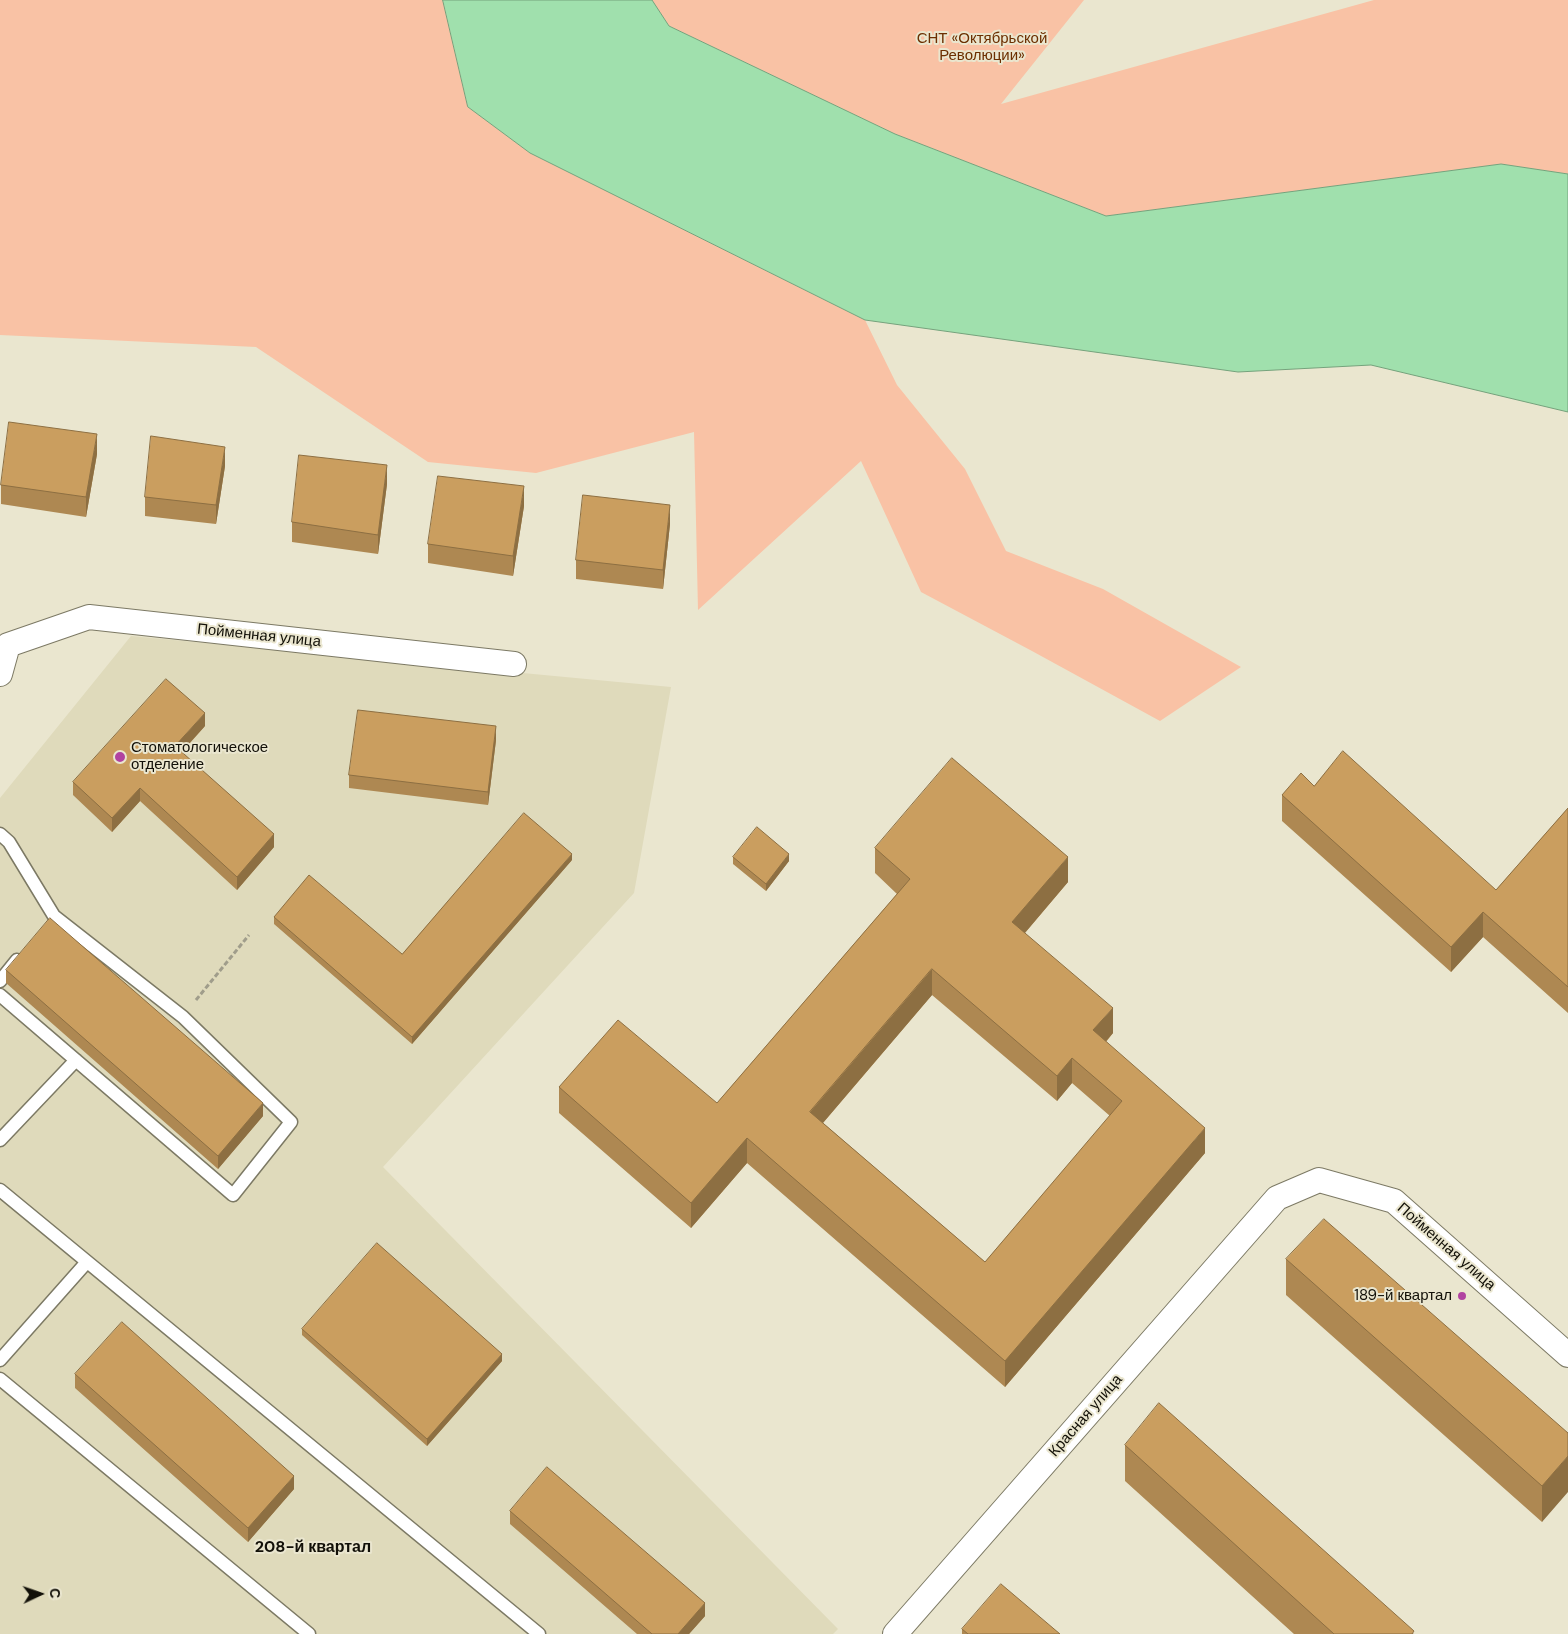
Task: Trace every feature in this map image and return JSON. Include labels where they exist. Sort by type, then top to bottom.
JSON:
[{"type":"street","name":"Пойменная улица","points":[[4,642],[89,617],[514,664]]},
{"type":"street","points":[[0,674],[4,642]]},
{"type":"street","name":"Пойменная улица","points":[[1277,1198],[1319,1180],[1394,1201],[1568,1355]]},
{"type":"street","name":"Красная улица","points":[[895,1634],[1277,1198]]},
{"type":"lane","points":[[0,834],[9,842],[51,919],[183,1017],[291,1122],[233,1194],[0,995]]},
{"type":"lane","points":[[0,981],[24,952]]},
{"type":"lane","points":[[0,1140],[76,1060]]},
{"type":"lane","points":[[0,1190],[539,1634]]},
{"type":"lane","points":[[0,1360],[86,1262]]},
{"type":"lane","points":[[0,1379],[309,1634]]},
{"type":"path","points":[[183,1017],[250,935]]},
{"type":"shaded area","points":[[443,0],[652,0],[669,26],[895,134],[1106,216],[1501,164],[1568,174],[1568,412],[1371,365],[1238,372],[865,320],[530,153],[468,107]]},
{"type":"shaded area","points":[[131,636],[671,687],[634,893],[383,1167],[838,1629],[833,1634],[0,1634],[0,798]]},
{"type":"green space","points":[[0,0],[443,0],[468,107],[530,153],[865,320],[897,385],[965,469],[1006,551],[1103,589],[1241,667],[1160,721],[921,592],[861,461],[698,610],[694,432],[536,473],[428,462],[256,347],[0,335]]},
{"type":"green space","name":"СНТ «Октябрьской Революции»","points":[[652,0],[1084,0],[1001,104],[1374,0],[1568,0],[1568,174],[1501,164],[1106,216],[895,134],[669,26]]},
{"type":"building","points":[[9,422],[97,434],[86,497],[1,485]]},
{"type":"building","points":[[151,436],[225,447],[216,505],[145,497]]},
{"type":"building","points":[[299,455],[387,465],[378,535],[292,522]]},
{"type":"building","points":[[438,476],[524,486],[513,556],[428,544]]},
{"type":"building","points":[[583,495],[670,505],[663,570],[576,560]]},
{"type":"building","points":[[166,679],[205,713],[175,746],[274,834],[237,877],[140,788],[112,818],[73,782]]},
{"type":"building","points":[[358,710],[496,726],[488,792],[349,775]]},
{"type":"building","points":[[1343,751],[1496,890],[1568,808],[1568,987],[1483,912],[1451,947],[1282,795],[1301,773],[1314,786]]},
{"type":"building","points":[[952,758],[1068,857],[1012,922],[1113,1008],[1093,1030],[1205,1128],[1005,1361],[747,1138],[691,1203],[559,1087],[618,1020],[717,1103],[910,879],[875,848]],"holes":[[[932,969],[1057,1076],[1072,1058],[1122,1101],[985,1262],[810,1112]]]},
{"type":"building","points":[[524,813],[572,854],[412,1037],[274,917],[309,875],[402,954]]},
{"type":"building","points":[[757,827],[789,854],[766,884],[733,857]]},
{"type":"building","points":[[50,918],[263,1103],[218,1156],[6,970]]},
{"type":"building","points":[[1324,1219],[1568,1433],[1568,1456],[1542,1486],[1286,1259]]},
{"type":"building","points":[[377,1243],[502,1354],[427,1439],[302,1329]]},
{"type":"building","points":[[122,1322],[294,1476],[248,1528],[75,1374]]},
{"type":"building","points":[[1159,1403],[1414,1631],[1412,1634],[1334,1634],[1125,1445]]},
{"type":"building","points":[[547,1467],[705,1603],[678,1634],[652,1634],[510,1511]]},
{"type":"building","points":[[1001,1584],[1060,1634],[968,1634],[962,1629]]},
{"type":"place","name":"Стоматологическое отделение","points":[[120,757]]},
{"type":"place","name":"189-й квартал","points":[[1462,1296]]},
{"type":"district","name":"208-й квартал","points":[[313,1548]]}]
